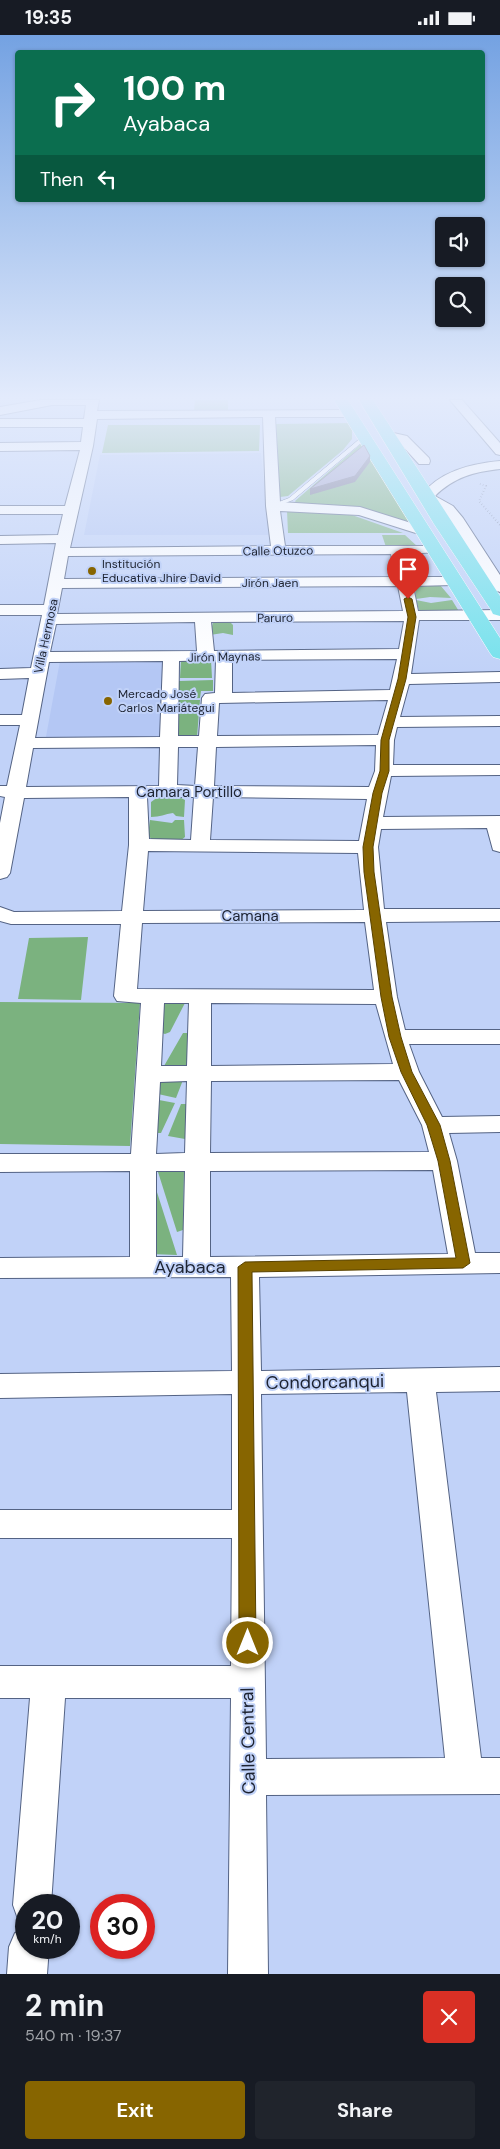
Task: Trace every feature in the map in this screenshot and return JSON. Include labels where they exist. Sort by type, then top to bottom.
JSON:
[{"type":"main road","points":[[397,490],[500,653]]},
{"type":"main road","points":[[423,490],[463,556],[500,610]]},
{"type":"street","name":"Villa Hermosa","points":[[0,873],[7,792],[26,732],[57,584],[63,545],[77,490]]},
{"type":"street","points":[[272,490],[279,551]]},
{"type":"street","points":[[433,490],[427,497],[448,509],[456,518],[500,587]]},
{"type":"street","points":[[273,506],[360,511],[422,531]]},
{"type":"street","points":[[0,510],[72,510]]},
{"type":"street","name":"Calle Otuzco","points":[[0,540],[63,545],[253,552],[434,549]]},
{"type":"street","points":[[397,550],[412,617],[400,687],[387,731],[384,771],[377,793],[368,847],[386,997],[395,1037],[406,1072],[434,1125],[444,1161],[463,1263]]},
{"type":"street","points":[[253,552],[261,618]]},
{"type":"street","name":"Jirón Jaen","points":[[57,584],[454,581]]},
{"type":"street","points":[[227,583],[244,656]]},
{"type":"street","name":"Paruro","points":[[0,610],[50,614],[204,619],[500,615]]},
{"type":"street","points":[[204,619],[206,657]]},
{"type":"street","name":"Jirón Maynas","points":[[0,674],[39,665],[171,657],[407,654]]},
{"type":"street","points":[[168,791],[171,657]]},
{"type":"street","points":[[223,698],[224,657]]},
{"type":"street","points":[[200,846],[206,743],[211,698],[400,687],[500,677]]},
{"type":"street","points":[[0,720],[26,732]]},
{"type":"street","points":[[0,735],[26,732],[170,743],[206,743],[387,731],[500,721]]},
{"type":"street","points":[[384,771],[500,769]]},
{"type":"street","name":"Camara Portillo","points":[[7,792],[377,793]]},
{"type":"street","points":[[138,792],[139,845],[125,996],[386,997]]},
{"type":"street","points":[[371,823],[498,822],[500,846]]},
{"type":"street","points":[[139,845],[368,847]]},
{"type":"street","name":"Camana","points":[[0,913],[11,917],[500,915]]},
{"type":"street","points":[[142,1267],[143,1162],[154,996]]},
{"type":"street","points":[[196,1267],[200,996]]},
{"type":"street","points":[[395,1037],[500,1037]]},
{"type":"street","points":[[148,1075],[406,1072]]},
{"type":"street","points":[[434,1125],[500,1124]]},
{"type":"street","points":[[0,1163],[444,1161]]},
{"type":"street","name":"Ayabaca","points":[[0,1268],[500,1263]]},
{"type":"street","name":"Calle Central","points":[[245,1267],[248,1524],[248,1974]]},
{"type":"street","name":"Condorcanqui","points":[[0,1386],[500,1379]]},
{"type":"street","points":[[420,1381],[465,1776]]},
{"type":"street","points":[[0,1524],[248,1524]]},
{"type":"street","points":[[0,1682],[247,1682]]},
{"type":"street","points":[[33,1894],[49,1682]]},
{"type":"street","points":[[249,1777],[500,1776]]},
{"type":"street","points":[[27,1974],[28,1959]]},
{"type":"lane","points":[[273,506],[291,499],[301,490]]},
{"type":"path","points":[[484,490],[480,501],[500,525]]},
{"type":"shaded area","points":[[93,490],[265,490],[269,535],[84,535]]},
{"type":"shaded area","name":"Mercado José Carlos Mariátegui","points":[[60,661],[165,661],[161,741],[45,742]]},
{"type":"green space","points":[[280,490],[295,490],[288,496],[280,497]]},
{"type":"green space","points":[[307,490],[393,490],[415,526],[379,514],[297,504],[295,501]]},
{"type":"green space","points":[[287,511],[352,515],[403,533],[288,533]]},
{"type":"green space","points":[[382,535],[405,535],[418,547],[386,547]]},
{"type":"green space","points":[[415,585],[440,585],[451,598],[430,597],[416,599]]},
{"type":"green space","points":[[416,600],[431,603],[452,600],[460,613],[420,614]]},
{"type":"green space","points":[[229,621],[233,625],[233,635],[223,633],[210,635],[213,622]]},
{"type":"green space","points":[[181,660],[211,660],[212,678],[180,678]]},
{"type":"green space","points":[[213,680],[213,691],[201,691],[200,698],[178,699],[179,681]]},
{"type":"green space","points":[[178,700],[200,700],[197,737],[177,737]]},
{"type":"green space","points":[[158,797],[179,797],[185,800],[184,817],[176,816],[173,813],[151,817],[151,802]]},
{"type":"green space","points":[[150,820],[172,823],[175,820],[184,820],[185,837],[180,841],[153,841],[148,835]]},
{"type":"green space","points":[[88,937],[81,1000],[18,999],[29,938]]},
{"type":"green space","points":[[163,1001],[186,1001],[170,1032],[165,1034],[162,1033]]},
{"type":"green space","points":[[0,1002],[140,1003],[130,1146],[0,1144]]},
{"type":"green space","points":[[183,1033],[187,1033],[187,1066],[164,1066]]},
{"type":"green space","points":[[159,1079],[183,1080],[176,1098],[158,1094]]},
{"type":"green space","points":[[159,1100],[175,1103],[161,1133],[157,1133]]},
{"type":"green space","points":[[181,1104],[187,1104],[185,1139],[168,1136]]},
{"type":"green space","points":[[160,1170],[184,1170],[183,1230],[177,1232],[158,1172]]},
{"type":"green space","points":[[156,1189],[177,1255],[151,1254],[154,1190]]},
{"type":"place","name":"Institución Educativa Jhire David","points":[[92,571]]},
{"type":"place","name":"Mercado José Carlos Mariátegui","points":[[108,701]]},
{"type":"route","points":[[248,1643],[245,1267],[463,1263],[444,1161],[434,1125],[406,1072],[395,1037],[386,997],[377,916],[369,872],[368,847],[377,793],[384,771],[385,740],[407,654],[412,617],[408,599]]}]
